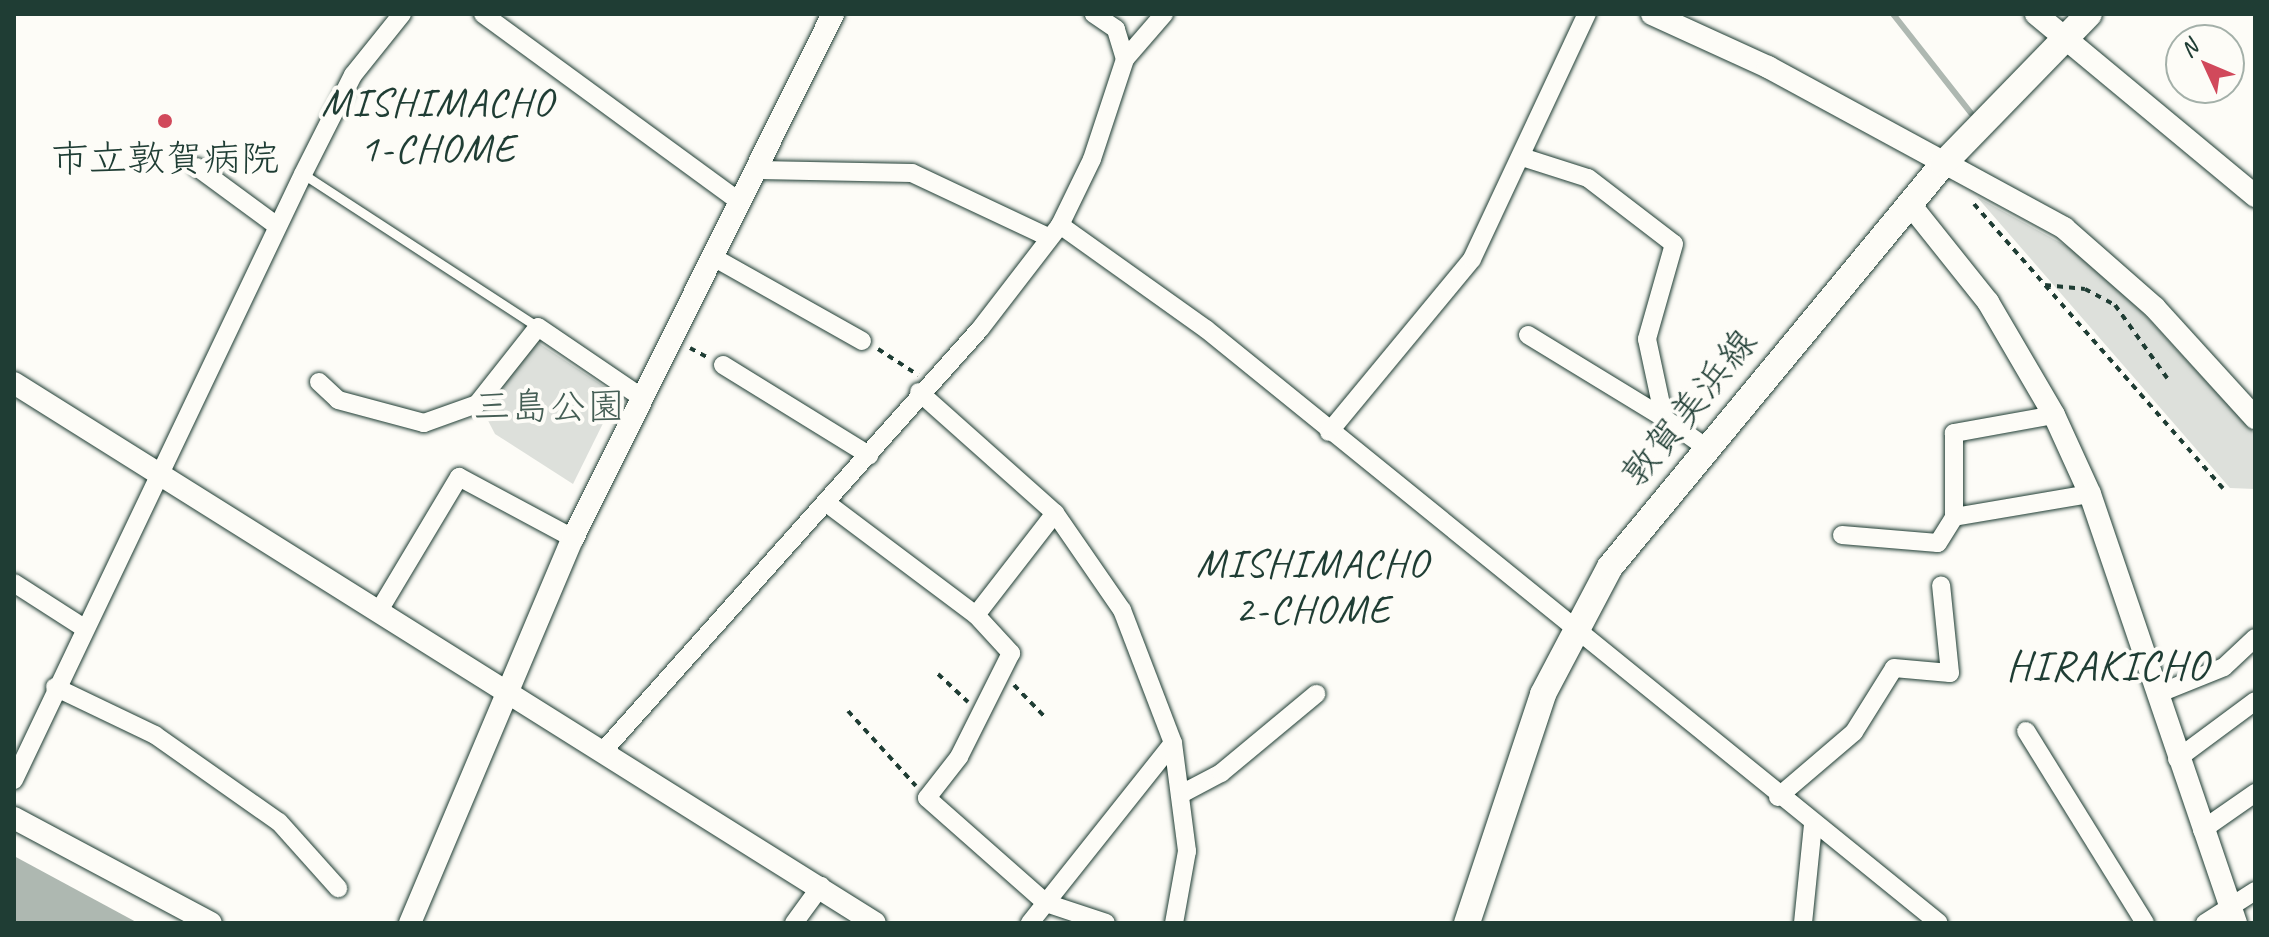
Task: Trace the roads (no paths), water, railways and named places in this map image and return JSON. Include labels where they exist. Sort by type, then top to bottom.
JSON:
[{"type":"main road","name":"敦賀美浜線","points":[[1467,923],[1522,752],[1571,632],[1610,567],[1704,446],[1909,203],[2089,14]]},
{"type":"street","points":[[14,780],[81,626],[160,473],[277,226],[353,75],[402,14]]},
{"type":"street","points":[[483,14],[741,203]]},
{"type":"street","points":[[410,923],[505,687],[573,538],[670,338],[759,170],[833,14]]},
{"type":"street","points":[[1094,14],[1116,29],[1125,59]]},
{"type":"street","points":[[605,749],[828,504],[924,387],[980,329],[1054,231],[1092,159],[1125,59],[1164,14]]},
{"type":"street","points":[[1329,432],[1472,259],[1587,14]]},
{"type":"street","points":[[1652,14],[1768,67],[2094,250],[2255,418]]},
{"type":"street","points":[[2036,14],[2255,196]]},
{"type":"street","points":[[1522,157],[1588,178],[1674,244],[1647,339],[1664,418]]},
{"type":"street","points":[[197,167],[277,226]]},
{"type":"street","points":[[759,170],[912,173],[1054,231],[1206,329],[1571,632],[1939,923]]},
{"type":"street","points":[[1909,203],[1988,302],[2054,415],[2090,494],[2160,693],[2177,759],[2233,915]]},
{"type":"street","points":[[713,257],[862,341]]},
{"type":"street","points":[[319,382],[338,400],[424,423],[477,404],[538,327],[641,397]]},
{"type":"street","points":[[1528,335],[1704,446]]},
{"type":"street","points":[[723,365],[869,455]]},
{"type":"street","points":[[14,383],[605,749],[875,923]]},
{"type":"street","points":[[924,387],[1055,513],[1122,610],[1173,743],[1185,792],[1187,851],[1174,923]]},
{"type":"street","points":[[1842,535],[1938,543],[1954,517],[1954,433],[2054,415]]},
{"type":"street","points":[[380,609],[459,477],[573,538]]},
{"type":"street","points":[[1954,517],[2090,494]]},
{"type":"street","points":[[828,504],[976,615],[1011,653],[982,715],[927,798],[1046,903],[1106,923]]},
{"type":"street","points":[[976,615],[1055,513]]},
{"type":"street","points":[[14,583],[81,626]]},
{"type":"street","points":[[1778,797],[1854,732],[1894,668],[1950,673],[1941,585]]},
{"type":"street","points":[[2160,693],[2224,667],[2255,638]]},
{"type":"street","points":[[55,687],[155,735],[279,822],[338,888]]},
{"type":"street","points":[[1185,792],[1221,773],[1316,694]]},
{"type":"street","points":[[2177,759],[2255,701]]},
{"type":"street","points":[[2026,731],[2145,923]]},
{"type":"street","points":[[1030,923],[1173,743]]},
{"type":"street","points":[[2202,830],[2255,793]]},
{"type":"street","points":[[14,818],[211,923]]},
{"type":"street","points":[[1803,923],[1813,825]]},
{"type":"street","points":[[794,923],[821,886]]},
{"type":"street","points":[[2205,923],[2233,915],[2255,891]]},
{"type":"lane","points":[[303,174],[538,327]]},
{"type":"waterway","points":[[1893,14],[1971,113]]},
{"type":"place","name":"市立敦賀病院","points":[[165,121]]},
{"type":"district","name":"MISHIMACHO 1-CHOME","points":[[438,125]]},
{"type":"district","name":"MISHIMACHO 2-CHOME","points":[[1313,586]]},
{"type":"district","name":"HIRAKICHO","points":[[2108,666]]},
{"type":"park label","name":"三島公園","points":[[549,407]]}]
